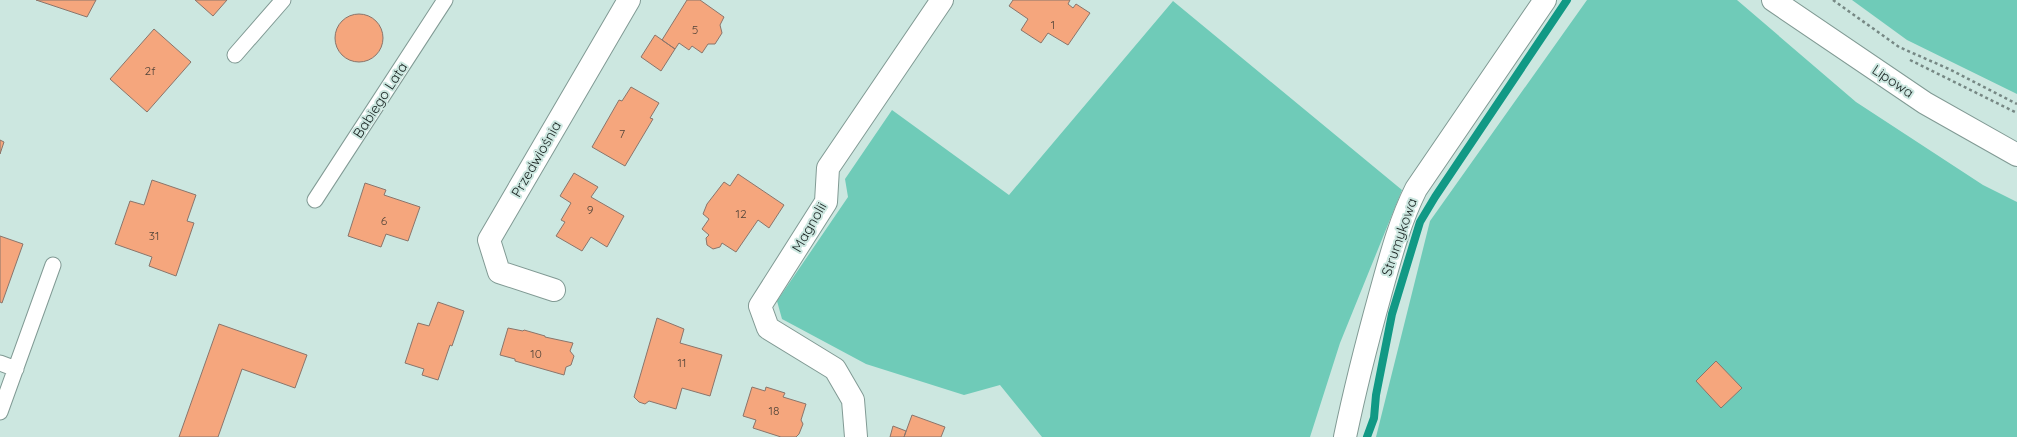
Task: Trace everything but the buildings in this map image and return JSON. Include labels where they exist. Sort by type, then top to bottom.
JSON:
[{"type":"street","name":"Przedwiośnia","points":[[554,290],[499,272],[489,240],[629,0]]},
{"type":"street","name":"Magnolii","points":[[856,437],[853,400],[835,369],[768,328],[760,306],[826,202],[828,168],[942,0]]},
{"type":"street","name":"Strumykowa","points":[[1345,437],[1364,351],[1393,247],[1406,210],[1416,189],[1544,0]]},
{"type":"street","name":"Lipowa","points":[[1773,0],[1925,103],[2017,155]]},
{"type":"lane","points":[[235,55],[283,0]]},
{"type":"lane","name":"Babiego Lata","points":[[315,200],[445,0]]},
{"type":"lane","points":[[0,412],[52,265]]},
{"type":"lane","points":[[0,363],[16,369]]},
{"type":"path","points":[[1833,0],[1899,46],[2017,104]]},
{"type":"path","points":[[1908,59],[1936,71],[2017,112]]},
{"type":"green space","points":[[1587,0],[1737,0],[1856,102],[1983,185],[2017,202],[2017,437],[1376,437],[1430,221]]},
{"type":"green space","points":[[1852,0],[2017,0],[2017,94],[1907,40]]},
{"type":"green space","points":[[1173,1],[1402,190],[1340,343],[1310,437],[1042,437],[1000,385],[964,395],[866,364],[782,319],[777,301],[848,197],[845,179],[892,110],[1009,195]]},
{"type":"waterway","points":[[1367,437],[1374,418],[1376,395],[1392,314],[1420,222],[1435,197],[1567,0]]}]
